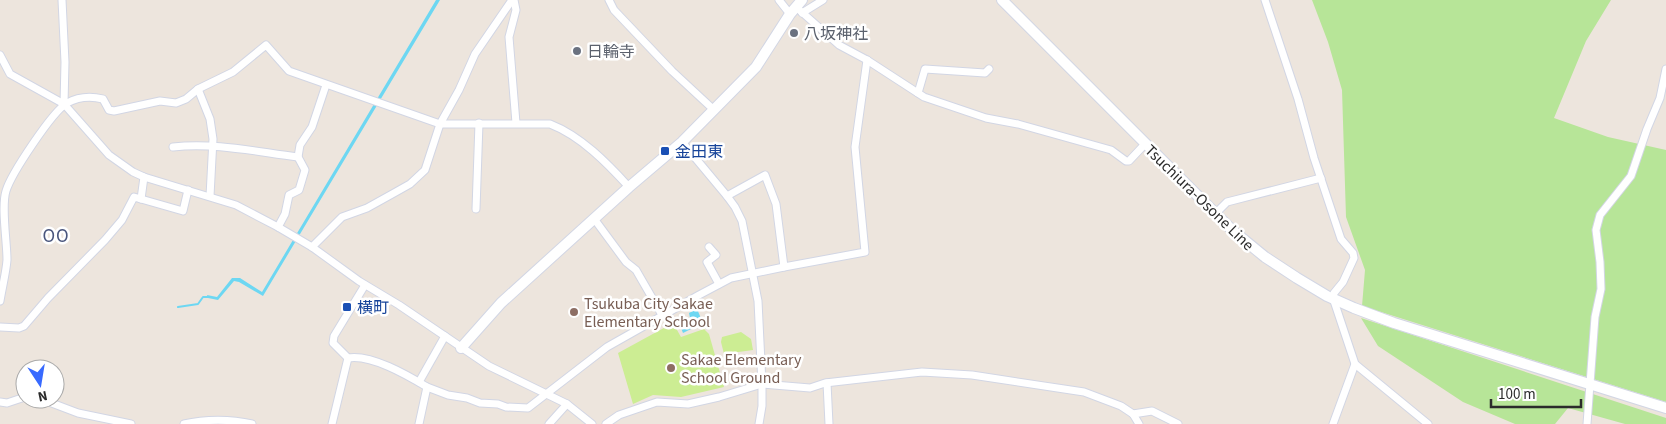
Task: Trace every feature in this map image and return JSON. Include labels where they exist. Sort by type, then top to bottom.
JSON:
[{"type":"main road","name":"Tsuchiura-Osone Line","points":[[1002,0],[1215,214],[1265,257],[1297,278],[1333,298],[1394,323],[1666,408]]},
{"type":"main road","points":[[461,348],[501,303],[595,220],[629,187],[682,142],[714,110],[764,57],[798,8]]},
{"type":"street","points":[[62,0],[64,104]]},
{"type":"street","points":[[513,0],[516,10],[509,37],[516,123]]},
{"type":"street","points":[[312,247],[342,218],[367,208],[410,184],[425,170],[440,124],[475,54],[513,0]]},
{"type":"street","points":[[609,0],[614,10],[672,71],[714,110]]},
{"type":"street","points":[[779,0],[798,8],[839,45],[918,92],[942,103],[986,118],[1018,124],[1112,150],[1126,161],[1129,161],[1145,144]]},
{"type":"street","points":[[798,8],[823,0]]},
{"type":"street","points":[[1264,0],[1298,99],[1341,239],[1353,253],[1354,258],[1333,298],[1355,364],[1428,424]]},
{"type":"street","points":[[0,301],[7,261],[6,191],[32,143],[64,104],[78,98],[96,97],[103,99],[109,110],[114,111],[160,101],[176,103],[233,72],[266,45],[288,71],[440,124],[550,124],[563,129],[602,159],[629,187]]},
{"type":"street","points":[[0,56],[9,72],[64,104],[109,155],[133,172],[236,205],[278,227],[312,247],[365,285],[399,304],[489,366],[567,404],[592,424]]},
{"type":"street","points":[[348,358],[353,357],[376,362],[448,395],[467,398],[480,403],[528,408],[583,364],[607,348],[662,315],[731,278],[784,266],[865,252],[855,147],[867,60]]},
{"type":"street","points":[[918,92],[925,69],[985,73],[989,69]]},
{"type":"street","points":[[1587,424],[1595,318],[1601,289],[1596,230],[1600,215],[1631,176],[1660,98],[1666,69]]},
{"type":"street","points":[[0,74],[9,72]]},
{"type":"street","points":[[278,227],[286,214],[289,195],[299,190],[305,170],[298,157],[300,145],[312,127],[326,85]]},
{"type":"street","points":[[198,90],[210,119],[212,146],[210,196]]},
{"type":"street","points":[[476,209],[479,123]]},
{"type":"street","points":[[682,142],[736,207],[742,221],[758,300],[762,384],[762,406],[759,424]]},
{"type":"street","points":[[173,147],[191,144],[298,157]]},
{"type":"street","points":[[727,196],[765,175],[776,204],[784,266]]},
{"type":"street","points":[[141,199],[144,177]]},
{"type":"street","points":[[1215,214],[1227,202],[1321,178]]},
{"type":"street","points":[[0,327],[19,328],[24,326],[48,298],[105,240],[122,220],[134,197],[183,210],[188,190]]},
{"type":"street","points":[[595,220],[626,262],[636,270],[662,315]]},
{"type":"street","points":[[709,247],[716,256],[707,262],[719,284]]},
{"type":"street","points":[[348,358],[333,343],[334,336],[365,285]]},
{"type":"street","points":[[419,382],[444,336]]},
{"type":"street","points":[[332,424],[348,358]]},
{"type":"street","points":[[1333,424],[1355,364]]},
{"type":"street","points":[[606,424],[618,415],[657,402],[688,404],[762,384],[810,388],[827,384],[922,372],[972,375],[1084,392],[1122,406],[1133,414],[1139,424]]},
{"type":"street","points":[[827,384],[829,424]]},
{"type":"street","points":[[419,424],[427,387]]},
{"type":"street","points":[[0,402],[7,403],[15,400]]},
{"type":"street","points":[[549,424],[567,404]]},
{"type":"street","points":[[65,409],[78,414],[131,424]]},
{"type":"street","points":[[1133,414],[1152,411],[1178,424]]},
{"type":"street","points":[[184,424],[195,421],[252,424]]},
{"type":"green space","points":[[1312,0],[1611,0],[1586,41],[1554,118],[1608,137],[1666,150],[1666,402],[1362,306],[1365,270],[1346,217],[1342,90],[1328,42]]},
{"type":"green space","points":[[1361,318],[1666,418],[1666,424],[1625,424],[1568,408],[1555,424],[1515,424],[1463,402],[1378,346]]},
{"type":"green space","name":"Sakae Elementary School Ground","points":[[673,323],[681,337],[704,329],[709,334],[724,387],[681,397],[653,395],[633,404],[618,353]]},
{"type":"green space","points":[[741,332],[751,339],[753,350],[724,354],[721,342],[722,337]]},
{"type":"water","points":[[436,0],[440,0],[263,296],[234,281],[218,300],[208,298],[207,295],[217,297],[232,278],[240,278],[262,292]]},
{"type":"water","points":[[697,309],[703,323],[683,333],[679,323],[690,318],[689,313]]},
{"type":"waterway","points":[[178,307],[198,304],[203,297],[209,297]]},
{"type":"place","name":"八坂神社","points":[[794,33]]},
{"type":"place","name":"日輪寺","points":[[577,51]]},
{"type":"place","name":"金田東","points":[[665,151]]},
{"type":"place","name":"横町","points":[[347,307]]},
{"type":"place","name":"Tsukuba City Sakae Elementary School","points":[[574,312]]},
{"type":"place","name":"Sakae Elementary School Ground","points":[[671,368]]},
{"type":"district","name":"OO","points":[[56,235]]}]
